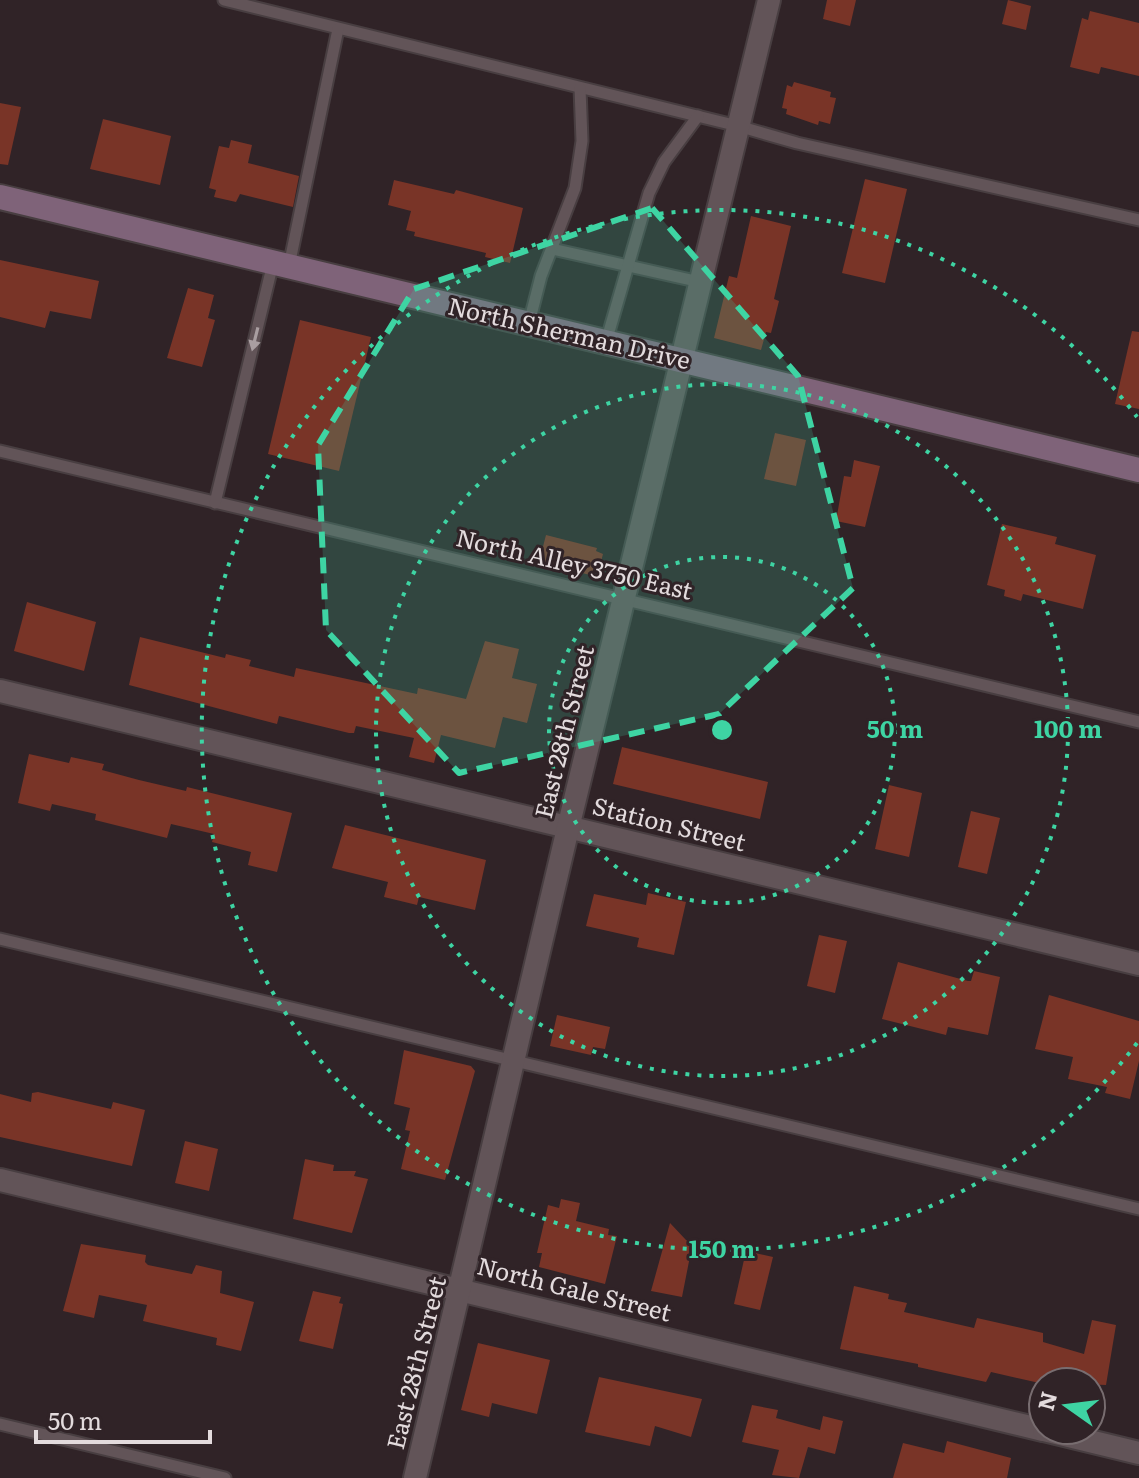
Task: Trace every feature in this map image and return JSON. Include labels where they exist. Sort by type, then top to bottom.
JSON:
[{"type":"main road","name":"North Sherman Drive","points":[[0,197],[1139,470]]},
{"type":"street","name":"East 28th Street","points":[[415,1478],[462,1290],[568,828],[769,0]]},
{"type":"street","name":"Station Street","points":[[0,691],[1139,964]]},
{"type":"street","name":"North Gale Street","points":[[0,1180],[1027,1426]]},
{"type":"street","name":"North Gale Street","points":[[1107,1445],[1139,1453]]},
{"type":"lane","points":[[224,0],[797,143],[1139,220]]},
{"type":"lane","points":[[215,503],[281,265],[338,29]]},
{"type":"lane","points":[[528,324],[575,188],[582,141],[580,88]]},
{"type":"lane","points":[[606,342],[649,193],[664,162],[698,116]]},
{"type":"lane","points":[[552,249],[700,282]]},
{"type":"lane","name":"North Alley 3750 East","points":[[0,451],[623,600],[955,675],[1139,722]]},
{"type":"lane","points":[[0,939],[1139,1209]]},
{"type":"lane","points":[[0,1424],[225,1478]]},
{"type":"highlighted area","points":[[652,208],[798,376],[853,588],[719,714],[459,773],[326,630],[318,445],[414,289]]},
{"type":"building","points":[[827,0],[856,0],[850,26],[823,19]]},
{"type":"building","points":[[1008,0],[1031,6],[1026,30],[1002,24]]},
{"type":"building","points":[[1090,11],[1139,23],[1139,76],[1101,67],[1099,74],[1070,67],[1082,18],[1088,20]]},
{"type":"building","points":[[794,82],[831,92],[830,97],[836,98],[830,124],[819,121],[818,125],[786,114],[787,109],[782,108],[787,85],[792,87]]},
{"type":"building","points":[[0,103],[21,107],[8,165],[0,164]]},
{"type":"building","points":[[103,119],[171,136],[160,185],[90,169]]},
{"type":"building","points":[[231,140],[252,145],[248,163],[299,176],[293,207],[240,194],[236,202],[214,197],[216,190],[209,188],[219,146],[229,148]]},
{"type":"building","points":[[865,179],[907,189],[885,283],[842,273]]},
{"type":"building","points":[[394,180],[454,194],[456,190],[523,208],[510,263],[485,257],[486,253],[414,236],[415,232],[406,230],[411,211],[388,205]]},
{"type":"building","points":[[751,216],[791,226],[774,299],[779,301],[771,333],[766,332],[761,350],[714,338],[729,276],[737,278]]},
{"type":"building","points":[[0,260],[99,281],[91,319],[50,311],[45,328],[0,317]]},
{"type":"building","points":[[188,288],[214,295],[208,318],[215,320],[202,367],[167,358]]},
{"type":"building","points":[[300,320],[371,337],[339,471],[268,454]]},
{"type":"building","points":[[1132,331],[1139,332],[1139,409],[1115,404]]},
{"type":"building","points":[[775,433],[806,440],[796,486],[764,479]]},
{"type":"building","points":[[854,460],[880,466],[865,527],[836,521],[844,476],[851,477]]},
{"type":"building","points":[[1002,524],[1057,537],[1055,544],[1096,555],[1083,609],[1023,594],[1021,601],[1004,596],[1005,590],[987,585]]},
{"type":"building","points":[[546,535],[597,548],[596,551],[603,554],[598,573],[591,571],[590,575],[539,562]]},
{"type":"building","points":[[27,602],[96,622],[84,671],[14,651]]},
{"type":"building","points":[[140,637],[225,658],[226,654],[251,660],[249,666],[294,677],[296,668],[417,694],[418,688],[466,699],[485,641],[519,649],[512,678],[537,684],[527,723],[503,717],[495,748],[441,735],[434,763],[409,757],[414,738],[356,726],[354,733],[349,733],[279,716],[277,724],[129,685]]},
{"type":"building","points":[[622,747],[768,782],[760,819],[613,784]]},
{"type":"building","points":[[29,754],[69,763],[71,757],[104,764],[102,770],[139,780],[186,791],[187,787],[292,813],[277,872],[248,865],[251,852],[212,842],[214,834],[171,824],[167,838],[95,820],[96,814],[52,804],[50,811],[18,803]]},
{"type":"building","points":[[889,785],[922,793],[909,857],[875,849]]},
{"type":"building","points":[[971,811],[1000,818],[987,874],[958,867]]},
{"type":"building","points":[[345,825],[486,860],[475,910],[419,897],[417,905],[384,897],[388,882],[332,868]]},
{"type":"building","points":[[648,893],[686,902],[674,955],[637,947],[639,938],[586,926],[594,894],[646,905]]},
{"type":"building","points":[[819,935],[847,941],[835,993],[807,986]]},
{"type":"building","points":[[898,962],[968,981],[971,981],[974,971],[1000,977],[988,1035],[948,1027],[946,1035],[882,1019]]},
{"type":"building","points":[[1049,995],[1139,1021],[1139,1061],[1130,1099],[1105,1093],[1107,1087],[1068,1079],[1073,1057],[1035,1049]]},
{"type":"building","points":[[557,1015],[610,1027],[605,1049],[593,1047],[591,1055],[550,1046]]},
{"type":"building","points":[[404,1050],[471,1066],[475,1071],[445,1180],[401,1169],[410,1131],[405,1130],[410,1108],[394,1104]]},
{"type":"building","points":[[32,1093],[111,1109],[113,1102],[145,1110],[132,1166],[0,1137],[0,1094],[31,1102]]},
{"type":"building","points":[[185,1141],[218,1149],[209,1191],[175,1183]]},
{"type":"building","points":[[305,1159],[334,1165],[333,1171],[356,1171],[354,1176],[368,1179],[352,1233],[293,1219]]},
{"type":"building","points":[[561,1199],[580,1203],[576,1221],[609,1229],[608,1235],[617,1236],[605,1284],[539,1267],[542,1253],[537,1253],[548,1205],[559,1208]]},
{"type":"building","points":[[670,1223],[686,1240],[693,1241],[682,1297],[651,1291]]},
{"type":"building","points":[[81,1244],[146,1255],[148,1265],[192,1274],[196,1265],[222,1271],[220,1293],[254,1302],[241,1351],[216,1345],[217,1338],[143,1321],[147,1305],[99,1295],[94,1318],[63,1311]]},
{"type":"building","points":[[746,1251],[773,1257],[760,1310],[734,1304]]},
{"type":"building","points":[[854,1286],[889,1294],[888,1299],[907,1303],[904,1312],[974,1328],[977,1318],[1043,1333],[1043,1342],[1084,1354],[1092,1320],[1116,1325],[1107,1379],[1107,1366],[1027,1366],[1027,1380],[991,1372],[986,1382],[918,1367],[918,1364],[840,1349]]},
{"type":"building","points":[[313,1291],[341,1297],[339,1303],[343,1304],[333,1349],[299,1341]]},
{"type":"building","points":[[478,1343],[550,1360],[537,1414],[492,1403],[489,1417],[461,1410]]},
{"type":"building","points":[[599,1377],[702,1399],[691,1437],[655,1426],[650,1446],[585,1432]]},
{"type":"building","points":[[752,1405],[778,1410],[776,1418],[820,1430],[823,1416],[843,1421],[835,1454],[808,1447],[799,1478],[772,1475],[779,1450],[742,1442]]},
{"type":"building","points":[[947,1441],[1011,1458],[1007,1478],[893,1478],[903,1443],[944,1453]]}]
